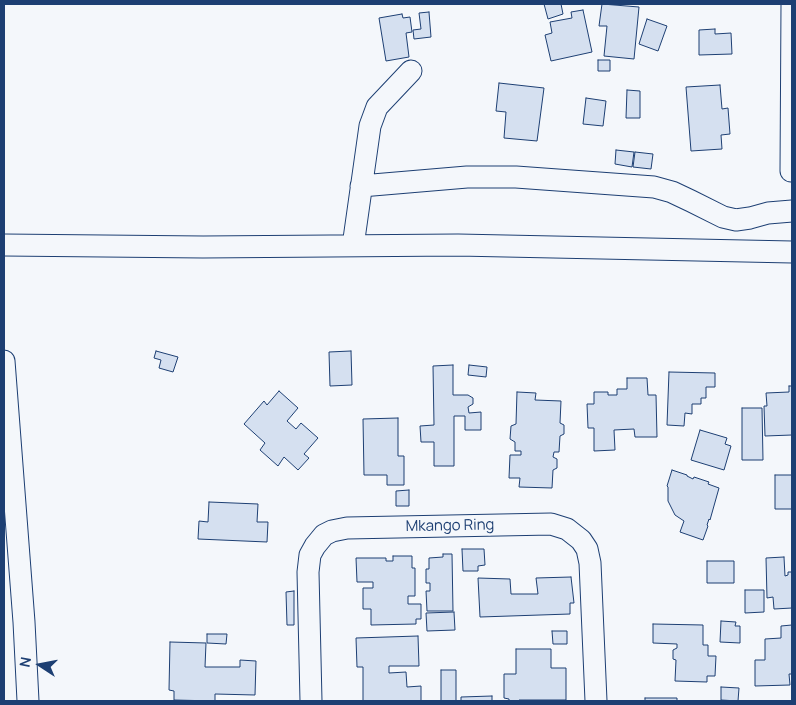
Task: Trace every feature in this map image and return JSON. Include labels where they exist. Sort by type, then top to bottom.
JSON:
[{"type":"street","points":[[791,171],[792,4]]},
{"type":"street","points":[[353,246],[370,126],[377,107],[410,71]]},
{"type":"street","points":[[361,186],[468,177],[516,177],[654,188],[672,192],[723,217],[736,220],[768,213],[792,211]]},
{"type":"street","points":[[4,245],[194,247],[478,246],[792,252]]},
{"type":"street","points":[[4,361],[28,701]]},
{"type":"street","name":"Mkango Ring","points":[[311,701],[308,572],[310,555],[314,546],[324,535],[332,530],[347,528],[551,524],[567,529],[581,540],[587,549],[590,563],[596,701]]},
{"type":"street","points":[[4,556],[17,528]]},
{"type":"building","points":[[544,4],[561,4],[563,14],[548,19]]},
{"type":"building","points":[[602,4],[639,7],[634,59],[604,56],[607,26],[599,26]]},
{"type":"building","points":[[583,10],[592,52],[551,61],[545,35],[552,33],[550,22],[572,18],[571,12]]},
{"type":"building","points":[[429,12],[431,37],[414,39],[413,30],[421,29],[419,13]]},
{"type":"building","points":[[402,14],[403,18],[410,17],[412,32],[406,33],[409,57],[386,61],[379,18]]},
{"type":"building","points":[[647,19],[667,26],[658,51],[639,44]]},
{"type":"building","points":[[715,29],[715,34],[731,33],[732,54],[699,55],[699,30]]},
{"type":"building","points":[[598,60],[610,60],[610,71],[598,71]]},
{"type":"building","points":[[499,83],[544,88],[537,141],[504,138],[506,112],[496,111]]},
{"type":"building","points":[[720,85],[722,109],[728,108],[730,134],[721,135],[722,149],[691,151],[686,87]]},
{"type":"building","points":[[627,90],[640,91],[640,118],[626,118]]},
{"type":"building","points":[[586,98],[606,101],[603,126],[583,124]]},
{"type":"building","points":[[616,150],[634,152],[632,167],[615,164]]},
{"type":"building","points":[[635,152],[653,154],[651,169],[633,167]]},
{"type":"building","points":[[156,351],[178,357],[173,372],[159,368],[161,360],[154,358]]},
{"type":"building","points":[[351,351],[352,385],[330,386],[329,352]]},
{"type":"building","points":[[453,365],[453,395],[468,395],[473,398],[473,404],[468,407],[469,413],[481,412],[481,430],[465,430],[465,416],[454,416],[454,466],[434,466],[434,442],[421,442],[420,426],[434,425],[433,366]]},
{"type":"building","points":[[469,365],[487,367],[486,377],[468,375]]},
{"type":"building","points":[[669,372],[715,373],[715,387],[706,387],[706,398],[701,398],[701,404],[692,404],[692,414],[685,413],[684,426],[667,425]]},
{"type":"building","points":[[627,378],[647,378],[648,395],[656,395],[657,437],[635,437],[634,429],[614,430],[615,450],[594,451],[594,428],[588,428],[587,404],[594,404],[594,392],[608,392],[608,395],[617,395],[617,389],[627,389]]},
{"type":"building","points":[[789,386],[792,386],[792,435],[765,436],[764,406],[767,406],[766,393],[789,392]]},
{"type":"building","points":[[279,391],[298,408],[287,421],[296,429],[301,423],[318,438],[304,454],[309,458],[298,470],[284,457],[278,466],[260,450],[265,443],[244,424],[264,401],[267,405]]},
{"type":"building","points":[[517,392],[536,393],[535,400],[561,401],[560,423],[564,425],[564,434],[560,436],[559,452],[554,452],[553,457],[557,459],[557,468],[553,470],[552,488],[519,487],[520,478],[509,478],[510,455],[521,455],[521,451],[515,451],[515,442],[510,439],[511,426],[516,424]]},
{"type":"building","points":[[742,408],[762,408],[763,460],[742,460]]},
{"type":"building","points":[[398,418],[398,456],[404,456],[404,485],[387,485],[387,475],[364,475],[363,419]]},
{"type":"building","points":[[700,430],[727,438],[725,444],[731,446],[724,470],[691,460]]},
{"type":"building","points":[[672,470],[693,479],[694,477],[709,482],[708,484],[719,488],[703,540],[680,532],[684,521],[675,515],[668,501],[667,486]]},
{"type":"building","points":[[775,475],[792,475],[792,509],[775,509]]},
{"type":"building","points":[[409,490],[409,506],[396,506],[396,491]]},
{"type":"building","points":[[209,502],[258,504],[257,522],[268,522],[267,542],[198,539],[199,521],[208,522]]},
{"type":"building","points":[[462,549],[484,549],[485,565],[478,566],[478,571],[463,571]]},
{"type":"building","points":[[443,554],[452,554],[453,611],[427,611],[426,591],[430,591],[430,583],[426,583],[426,569],[429,569],[429,558],[443,557]]},
{"type":"building","points":[[393,556],[412,556],[412,568],[415,568],[415,596],[408,596],[408,604],[421,604],[421,619],[416,619],[416,624],[371,625],[371,609],[363,609],[363,588],[373,588],[373,582],[357,582],[356,558],[386,558],[386,561],[393,561]]},
{"type":"building","points":[[784,557],[785,576],[788,575],[788,572],[792,572],[792,608],[774,609],[773,597],[767,598],[766,558]]},
{"type":"building","points":[[707,561],[734,561],[734,583],[707,583]]},
{"type":"building","points":[[571,577],[574,603],[570,603],[570,614],[480,617],[478,578],[510,579],[511,594],[538,594],[536,578]]},
{"type":"building","points":[[745,590],[764,590],[764,612],[745,613]]},
{"type":"building","points":[[294,591],[294,625],[287,625],[286,592]]},
{"type":"building","points":[[454,612],[455,630],[427,631],[426,613]]},
{"type":"building","points":[[721,621],[736,622],[735,626],[740,626],[740,643],[720,642]]},
{"type":"building","points":[[653,624],[703,625],[703,645],[708,645],[708,656],[716,656],[715,676],[707,676],[707,682],[675,681],[676,660],[673,659],[673,650],[677,648],[677,644],[653,643]]},
{"type":"building","points":[[792,625],[792,674],[789,674],[790,685],[755,686],[755,660],[765,660],[765,639],[781,638],[781,626]]},
{"type":"building","points":[[552,631],[567,631],[567,644],[553,644]]},
{"type":"building","points":[[207,634],[227,634],[226,644],[207,643]]},
{"type":"building","points":[[418,636],[419,666],[389,666],[389,673],[406,672],[407,687],[421,686],[421,701],[363,701],[363,667],[357,667],[356,638]]},
{"type":"building","points":[[170,642],[206,643],[205,667],[240,667],[240,660],[256,661],[255,695],[215,694],[215,701],[174,700],[174,691],[169,690]]},
{"type":"building","points":[[516,649],[551,649],[551,668],[566,668],[566,700],[509,701],[509,699],[504,698],[504,674],[516,674]]},
{"type":"building","points":[[441,670],[456,670],[456,701],[441,701]]},
{"type":"building","points":[[721,687],[739,688],[738,701],[721,700]]},
{"type":"building","points":[[492,696],[492,701],[461,701],[461,697]]},
{"type":"building","points":[[645,698],[677,698],[677,701],[645,701]]}]
